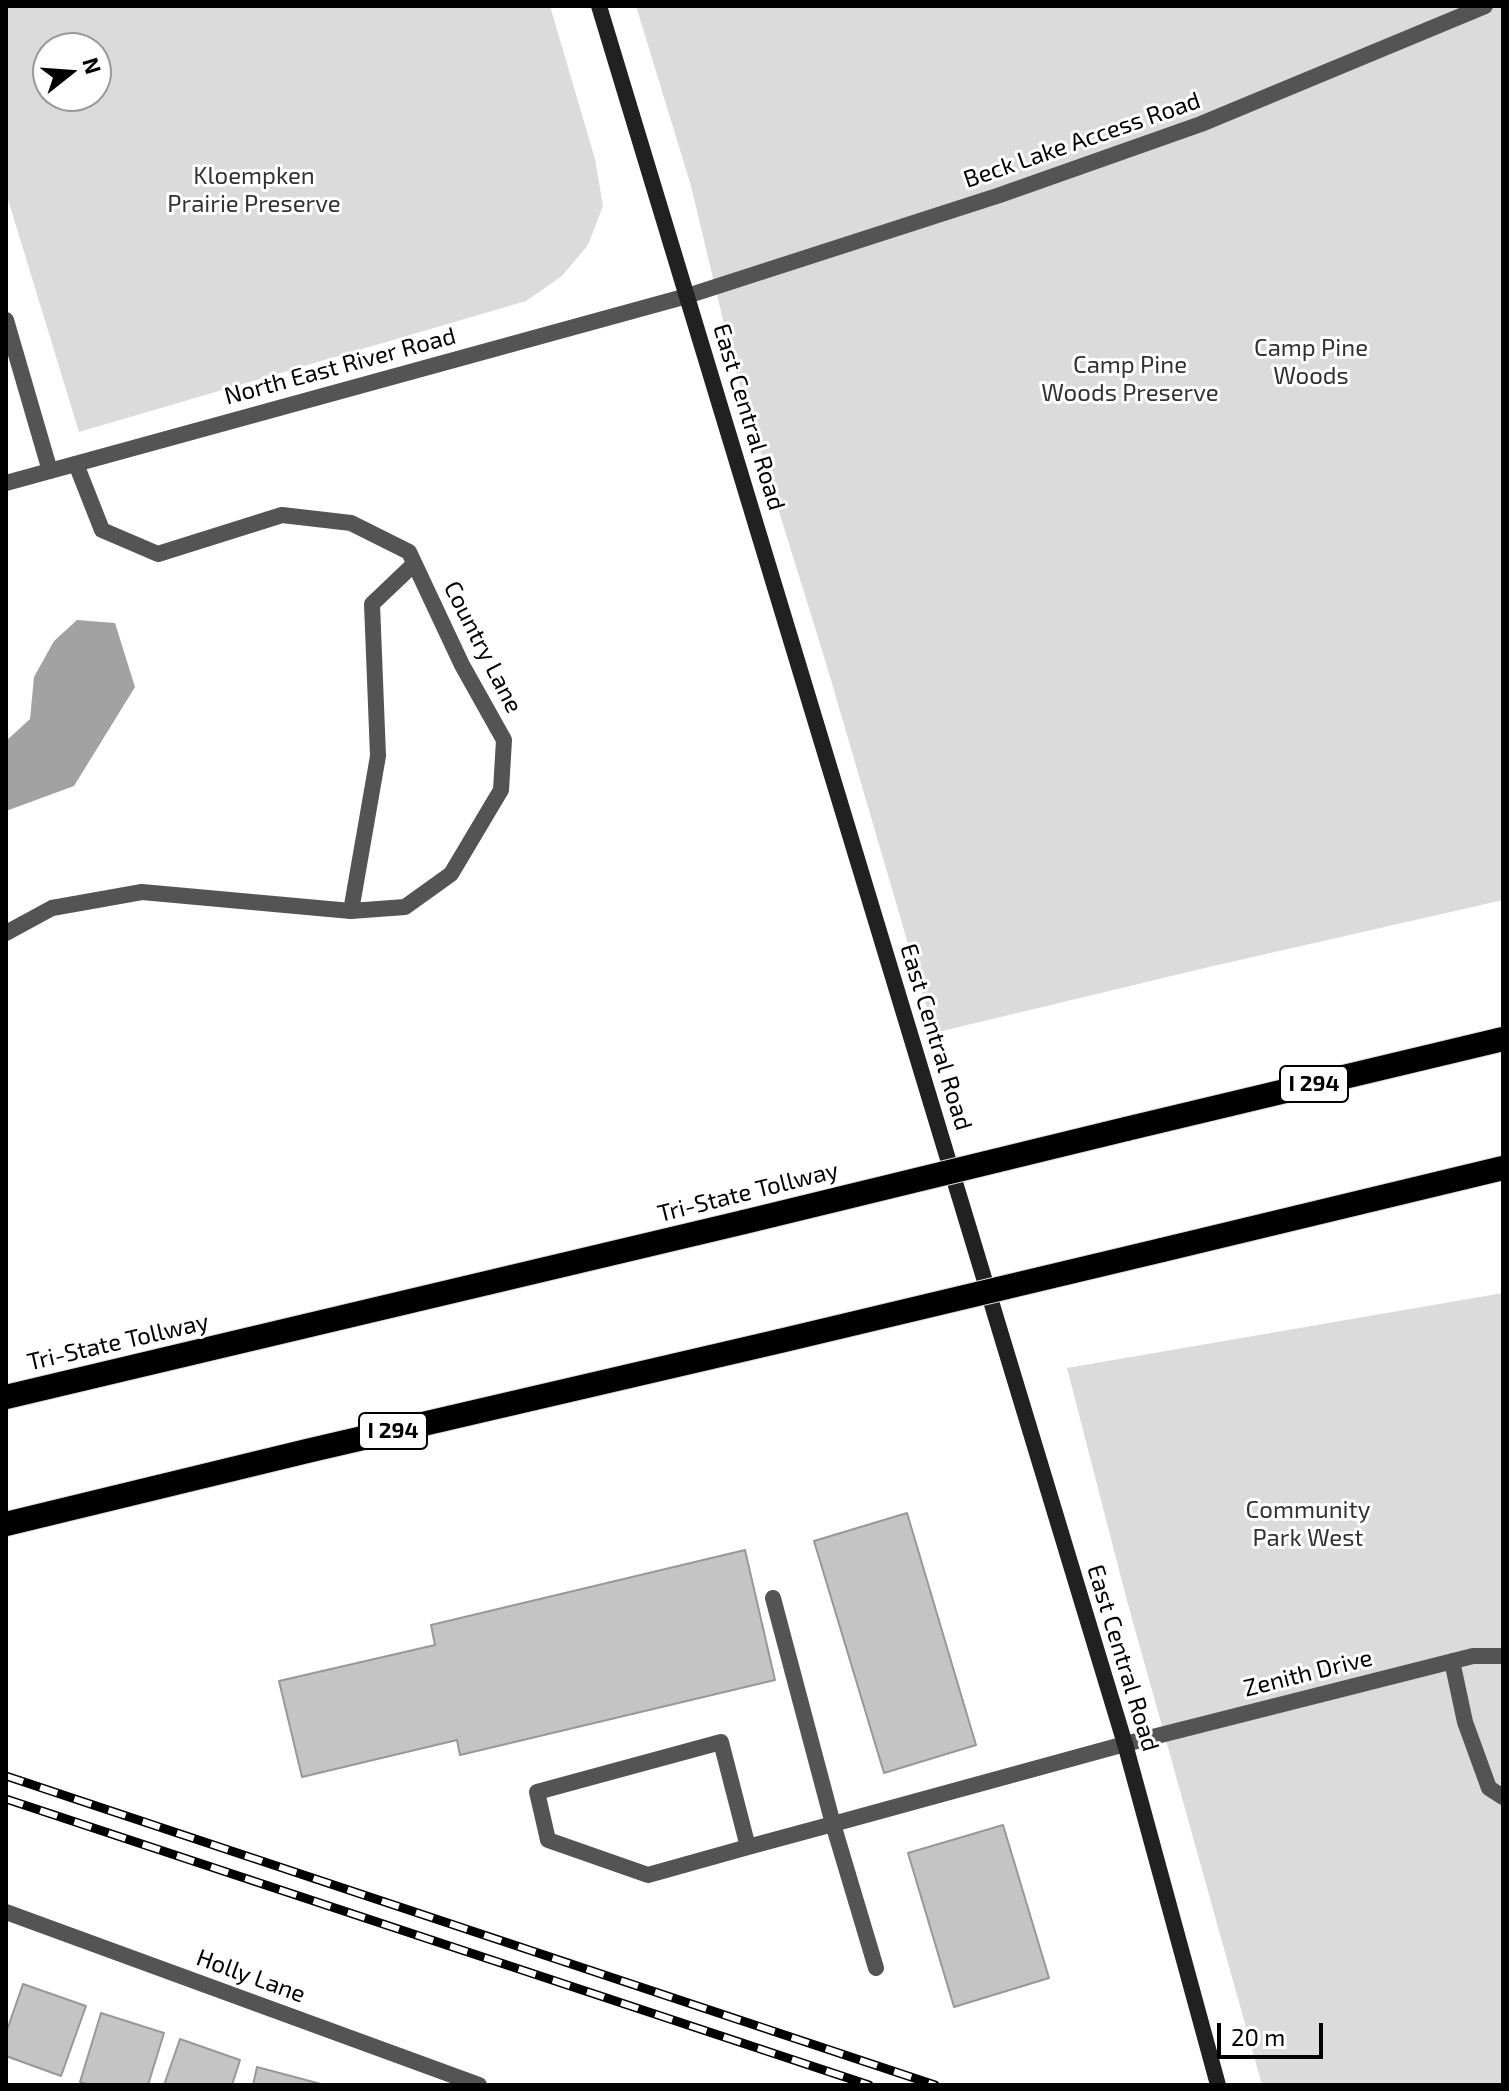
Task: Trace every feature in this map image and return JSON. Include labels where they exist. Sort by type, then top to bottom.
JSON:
[{"type":"highway","name":"Tri-State Tollway","points":[[6,1397],[1503,1039]]},
{"type":"highway","name":"I 294","points":[[6,1524],[1503,1168]]},
{"type":"main road","name":"East Central Road","points":[[599,6],[1125,1744],[1218,2085]]},
{"type":"street","name":"Beck Lake Access Road","points":[[687,296],[1000,195],[1201,124],[1485,6]]},
{"type":"street","name":"North East River Road","points":[[6,483],[687,296]]},
{"type":"street","points":[[6,320],[50,471]]},
{"type":"street","name":"Country Lane","points":[[6,933],[52,908],[142,892],[351,911],[405,907],[451,874],[501,790],[504,740],[462,665],[409,552],[351,523],[282,515],[158,554],[102,530],[76,464]]},
{"type":"street","points":[[351,911],[378,756],[372,604],[414,564]]},
{"type":"street","points":[[773,1598],[833,1824],[876,1968]]},
{"type":"street","name":"Zenith Drive","points":[[748,1847],[721,1742],[537,1792],[548,1840],[648,1875],[1125,1744],[1473,1656],[1503,1656]]},
{"type":"street","points":[[1452,1661],[1465,1722],[1489,1788],[1503,1797]]},
{"type":"street","name":"Holly Lane","points":[[6,1912],[479,2085]]},
{"type":"green space","name":"Kloempken Prairie Preserve","points":[[6,6],[550,6],[595,159],[603,206],[588,245],[562,276],[526,301],[79,432],[6,193]]},
{"type":"green space","name":"Camp Pine Woods Preserve","points":[[636,6],[1503,6],[1503,900],[934,1033],[826,663],[735,370],[691,186]]},
{"type":"green space","name":"Community Park West","points":[[1503,1293],[1503,2085],[1262,2085],[1126,1597],[1067,1368]]},
{"type":"shaded area","points":[[77,620],[115,623],[135,687],[74,786],[6,811],[6,741],[30,719],[34,677],[54,641]]},
{"type":"building","points":[[907,1513],[976,1745],[884,1773],[814,1541]]},
{"type":"building","points":[[745,1550],[775,1680],[460,1755],[457,1740],[302,1777],[279,1681],[435,1645],[431,1625]]},
{"type":"building","points":[[1003,1825],[1049,1978],[954,2007],[908,1853]]},
{"type":"building","points":[[23,1984],[86,2006],[61,2076],[6,2056],[6,2033]]},
{"type":"building","points":[[101,2013],[164,2033],[148,2085],[90,2085],[80,2082]]},
{"type":"building","points":[[180,2039],[240,2060],[232,2085],[164,2085]]},
{"type":"building","points":[[257,2067],[321,2084],[321,2085],[253,2085]]},
{"type":"railway","points":[[6,1776],[935,2085]]},
{"type":"railway","points":[[6,1799],[869,2085]]},
{"type":"park label","name":"Camp Pine Woods","points":[[1311,362]]}]
